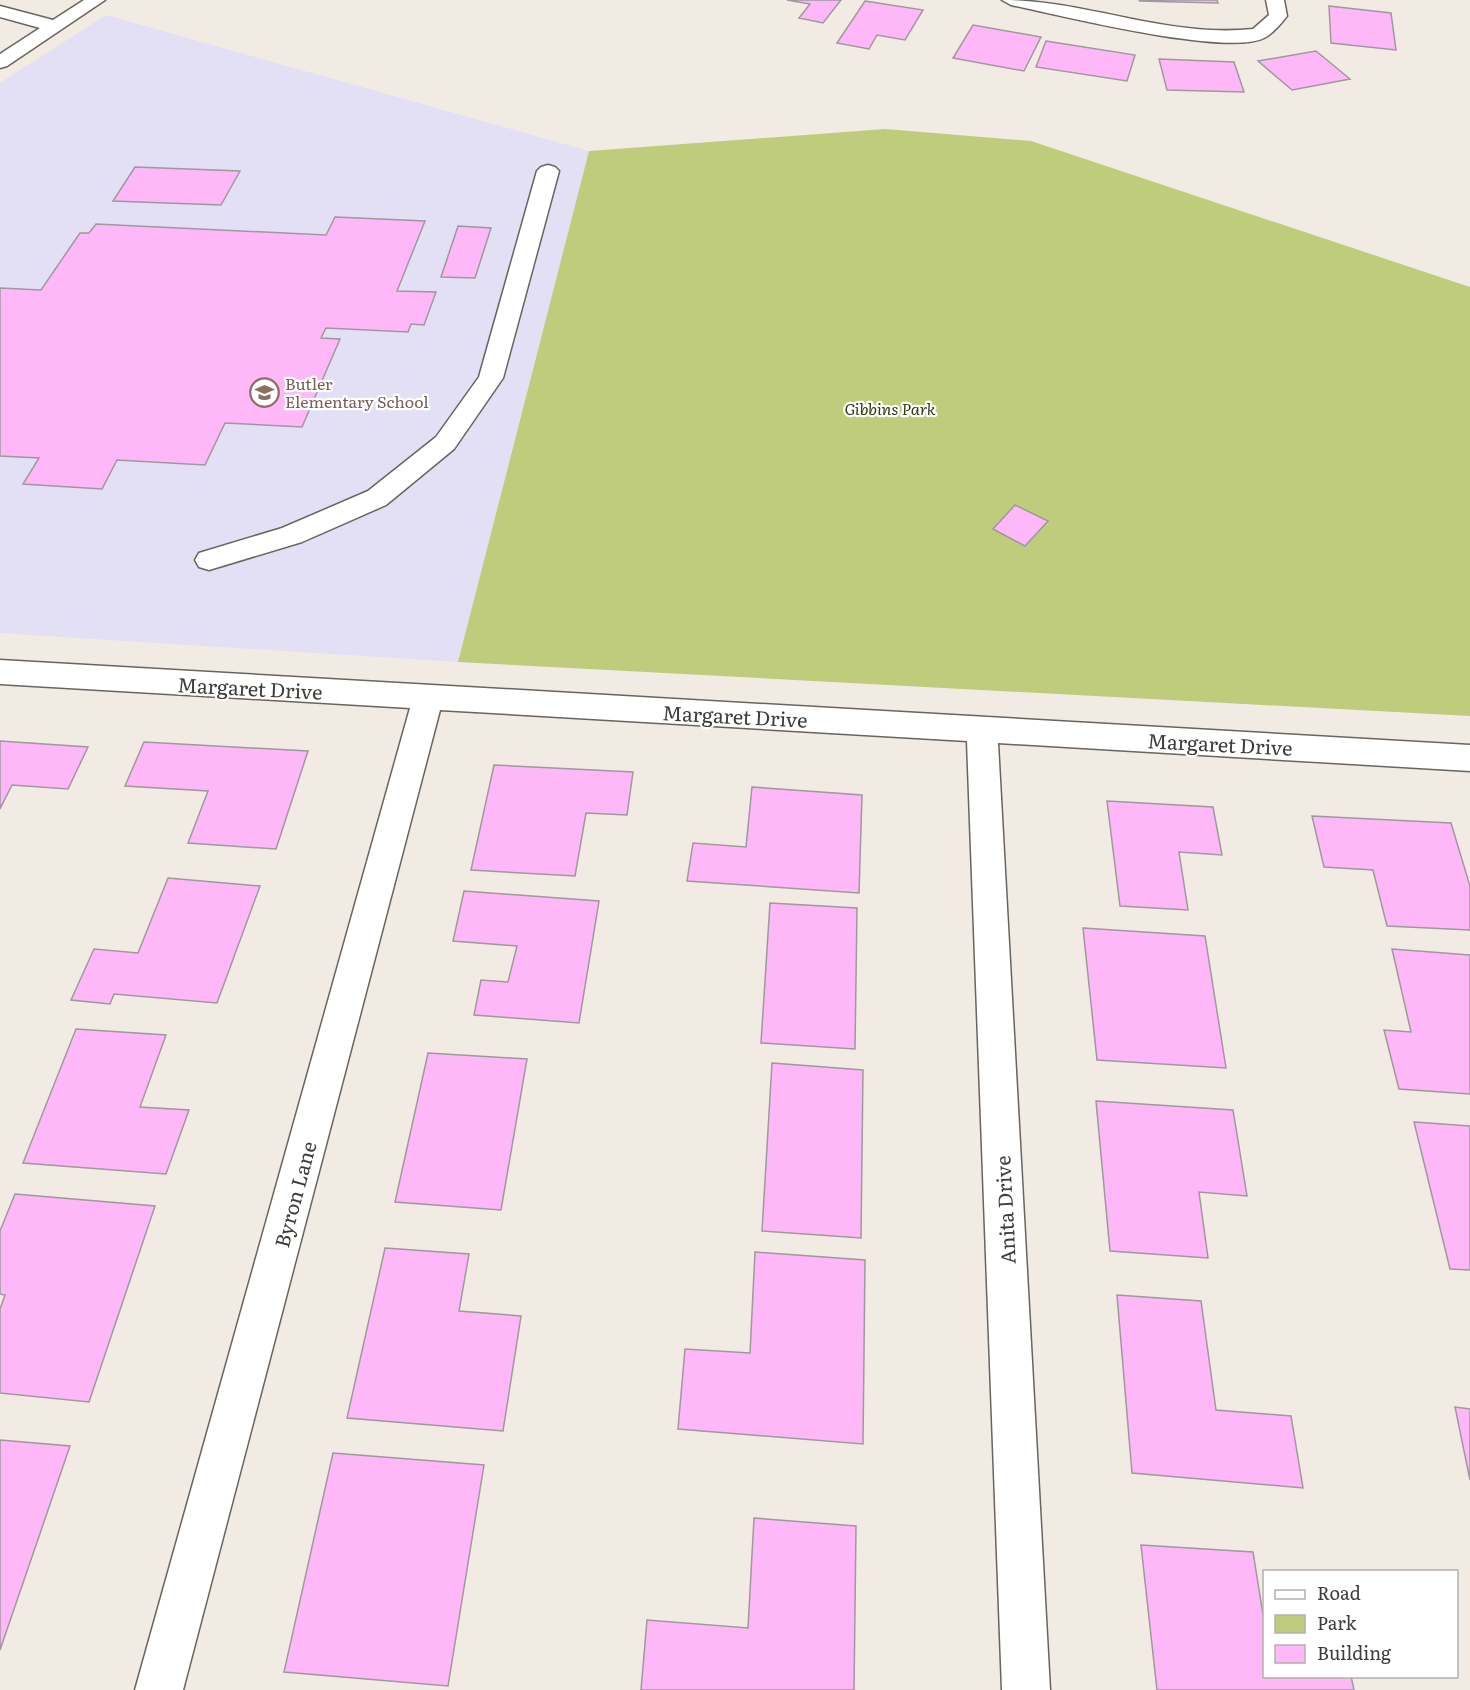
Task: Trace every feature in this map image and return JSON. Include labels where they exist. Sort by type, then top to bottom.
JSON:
[{"type":"street","points":[[0,62],[96,0]]},
{"type":"street","points":[[1011,0],[1176,33],[1239,36],[1258,34],[1278,16],[1275,0]]},
{"type":"street","points":[[0,11],[54,26]]},
{"type":"street","points":[[209,560],[292,535],[377,498],[445,443],[491,378],[548,171]]},
{"type":"street","name":"Margaret Drive","points":[[0,672],[1470,758]]},
{"type":"street","name":"Byron Lane","points":[[159,1690],[428,698]]},
{"type":"street","name":"Anita Drive","points":[[981,729],[1026,1690]]},
{"type":"shaded area","name":"Butler Elementary School","points":[[106,15],[589,151],[458,662],[0,633],[0,83]]},
{"type":"green space","name":"Gibbins Park","points":[[885,129],[1031,141],[1470,287],[1470,716],[458,662],[589,151]]},
{"type":"building","points":[[787,0],[841,0],[823,23],[799,18],[810,4]]},
{"type":"building","points":[[1217,0],[1218,3],[1140,1]]},
{"type":"building","points":[[865,1],[923,10],[905,40],[877,35],[869,49],[837,43]]},
{"type":"building","points":[[1329,6],[1391,13],[1396,50],[1331,43]]},
{"type":"building","points":[[973,25],[1041,37],[1024,71],[953,58]]},
{"type":"building","points":[[1046,41],[1135,55],[1127,81],[1036,67]]},
{"type":"building","points":[[1316,51],[1350,79],[1292,90],[1258,61]]},
{"type":"building","points":[[1159,59],[1234,62],[1244,92],[1167,90]]},
{"type":"building","points":[[135,167],[240,171],[221,205],[113,201]]},
{"type":"building","points":[[335,217],[425,221],[397,291],[436,292],[424,325],[411,324],[408,332],[326,328],[321,338],[340,339],[302,427],[225,423],[205,465],[117,460],[102,489],[23,484],[39,458],[0,456],[0,288],[41,290],[80,233],[89,233],[96,224],[326,235]]},
{"type":"building","points":[[458,226],[491,228],[475,278],[441,277]]},
{"type":"building","points":[[1015,505],[1048,521],[1025,546],[993,529]]},
{"type":"building","points":[[0,741],[88,747],[68,789],[12,785],[0,809]]},
{"type":"building","points":[[144,742],[308,751],[276,849],[188,843],[208,791],[125,786]]},
{"type":"building","points":[[494,765],[633,772],[627,815],[586,813],[575,876],[471,870]]},
{"type":"building","points":[[752,787],[862,795],[859,893],[687,881],[693,843],[746,847]]},
{"type":"building","points":[[1107,801],[1213,807],[1222,855],[1179,852],[1188,910],[1120,906]]},
{"type":"building","points":[[1312,816],[1451,823],[1470,886],[1470,930],[1387,926],[1373,870],[1324,867]]},
{"type":"building","points":[[168,878],[260,886],[217,1003],[114,994],[110,1004],[71,1000],[94,949],[138,953]]},
{"type":"building","points":[[464,891],[599,901],[579,1023],[474,1015],[481,980],[508,982],[517,946],[453,941]]},
{"type":"building","points":[[770,903],[857,908],[855,1049],[761,1043]]},
{"type":"building","points":[[1083,928],[1205,936],[1226,1068],[1097,1060]]},
{"type":"building","points":[[1392,949],[1470,955],[1470,1094],[1399,1089],[1384,1030],[1411,1032]]},
{"type":"building","points":[[76,1029],[166,1035],[140,1107],[189,1110],[166,1174],[23,1163]]},
{"type":"building","points":[[428,1053],[527,1059],[501,1210],[395,1202]]},
{"type":"building","points":[[772,1063],[863,1070],[861,1238],[762,1231]]},
{"type":"building","points":[[1096,1101],[1233,1110],[1247,1196],[1199,1192],[1208,1258],[1110,1251]]},
{"type":"building","points":[[1414,1122],[1470,1126],[1470,1270],[1450,1269]]},
{"type":"building","points":[[15,1194],[155,1206],[89,1402],[0,1393],[0,1309],[5,1295],[0,1294],[0,1231]]},
{"type":"building","points":[[385,1248],[469,1254],[459,1311],[521,1316],[503,1431],[347,1418]]},
{"type":"building","points":[[755,1252],[865,1260],[863,1444],[678,1429],[685,1349],[750,1353]]},
{"type":"building","points":[[1117,1295],[1201,1301],[1216,1410],[1291,1416],[1303,1488],[1132,1473]]},
{"type":"building","points":[[1455,1407],[1470,1409],[1470,1480]]},
{"type":"building","points":[[0,1440],[70,1446],[0,1650]]},
{"type":"building","points":[[333,1453],[484,1465],[448,1686],[284,1672]]},
{"type":"building","points":[[754,1518],[856,1526],[854,1690],[641,1690],[647,1620],[748,1628]]},
{"type":"building","points":[[1141,1545],[1253,1552],[1263,1615],[1263,1678],[1351,1678],[1354,1690],[1157,1690]]},
{"type":"place","name":"Butler Elementary School","points":[[264,392]]}]
